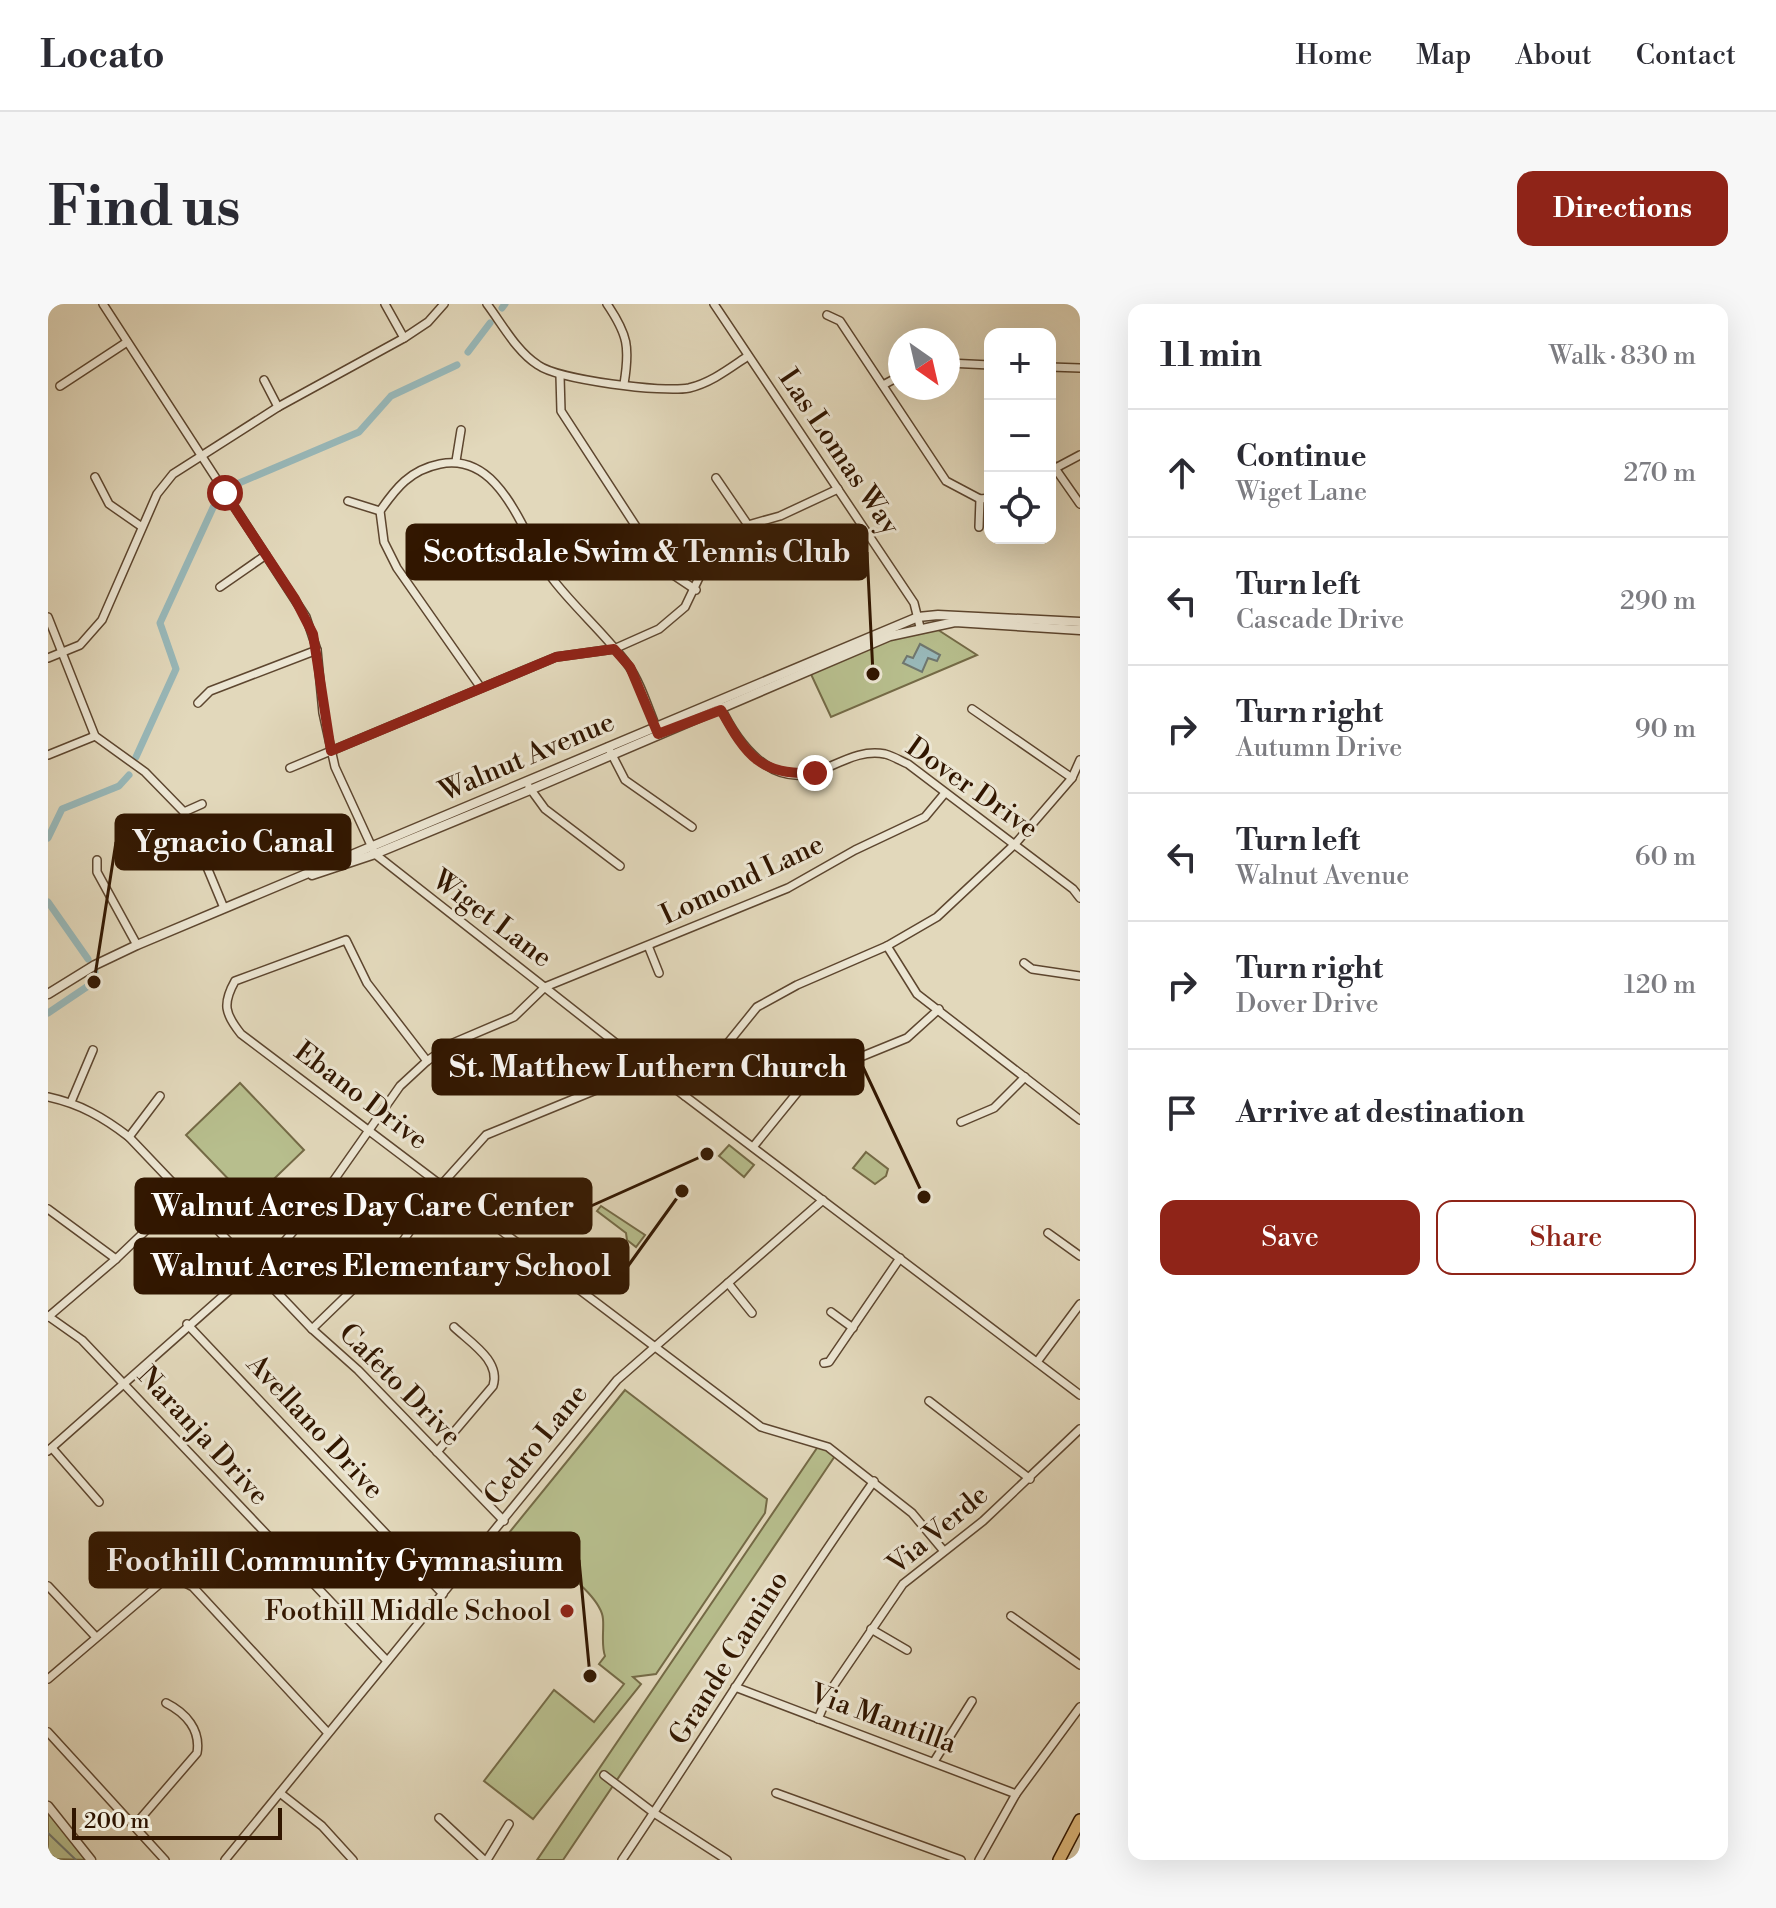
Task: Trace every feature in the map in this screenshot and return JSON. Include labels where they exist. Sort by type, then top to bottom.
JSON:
[{"type":"highway","points":[[1059,1860],[1080,1820]]},
{"type":"street","name":"Wiget Lane","points":[[103,304],[306,617],[317,650],[331,751],[372,850],[636,1059],[1080,1395]]},
{"type":"street","points":[[385,304],[404,338]]},
{"type":"street","points":[[48,658],[92,635],[102,620],[157,494],[173,474],[278,407],[404,338],[428,322],[444,304]]},
{"type":"street","points":[[487,304],[521,351],[537,365],[560,376],[676,390],[692,387],[748,356]]},
{"type":"street","points":[[607,304],[620,324],[629,349],[624,384]]},
{"type":"street","name":"Las Lomas Way","points":[[714,304],[914,603],[919,622]]},
{"type":"street","points":[[827,315],[840,321],[946,481],[984,499]]},
{"type":"street","points":[[60,386],[127,342]]},
{"type":"street","points":[[960,364],[984,365]]},
{"type":"street","points":[[1056,367],[1080,368]]},
{"type":"street","points":[[560,376],[561,411],[663,568],[696,590]]},
{"type":"street","points":[[264,380],[278,407]]},
{"type":"street","points":[[883,385],[888,382]]},
{"type":"street","points":[[456,461],[461,430]]},
{"type":"street","points":[[1056,465],[1080,455]]},
{"type":"street","points":[[481,688],[397,568],[384,542],[380,511],[401,482],[424,467],[456,461],[485,474],[504,493],[553,580],[630,667],[657,730]]},
{"type":"street","points":[[1055,472],[1080,504]]},
{"type":"street","points":[[95,477],[109,504],[122,516],[142,527]]},
{"type":"street","points":[[716,478],[748,525]]},
{"type":"street","points":[[290,768],[556,657],[614,649],[673,620],[696,590],[706,563],[723,541],[748,525],[780,516],[838,489]]},
{"type":"street","points":[[979,527],[980,499]]},
{"type":"street","points":[[348,501],[380,511]]},
{"type":"street","points":[[220,587],[266,555]]},
{"type":"street","name":"Walnut Avenue","points":[[48,994],[95,965],[137,945],[938,615],[1080,622]]},
{"type":"street","points":[[48,617],[95,736],[145,772],[184,812],[224,908]]},
{"type":"street","name":"Walnut Avenue","points":[[919,622],[1080,630]]},
{"type":"street","points":[[198,703],[210,691],[317,650]]},
{"type":"street","name":"Dover Drive","points":[[719,706],[749,752],[762,765],[784,774],[815,773],[851,756],[883,753],[908,764],[1073,889],[1080,898]]},
{"type":"street","points":[[972,709],[1072,778]]},
{"type":"street","points":[[48,755],[95,736]]},
{"type":"street","points":[[609,751],[625,780],[692,827]]},
{"type":"street","points":[[685,1096],[757,1007],[797,985],[887,946],[937,917],[1015,844],[1072,778],[1080,760]]},
{"type":"street","points":[[529,786],[545,809],[620,866]]},
{"type":"street","name":"Lomond Lane","points":[[545,987],[649,948],[788,888],[855,850],[925,817],[945,793]]},
{"type":"street","points":[[184,812],[202,804]]},
{"type":"street","points":[[97,860],[97,872],[137,945]]},
{"type":"street","name":"Ebano Drive","points":[[427,1061],[367,983],[346,940],[235,981],[226,997],[226,1015],[241,1034],[657,1345],[761,1427],[828,1447],[912,1513],[943,1550]]},
{"type":"street","points":[[887,946],[917,994],[1080,1120]]},
{"type":"street","points":[[649,948],[659,973]]},
{"type":"street","points":[[1024,963],[1032,969],[1080,976]]},
{"type":"street","points":[[99,1502],[50,1450],[300,1225],[400,1086],[427,1061],[453,1043],[514,1017],[545,987]]},
{"type":"street","points":[[753,1147],[809,1078],[907,1038],[939,1009]]},
{"type":"street","points":[[71,1102],[93,1050]]},
{"type":"street","points":[[312,1329],[403,1241],[442,1184],[486,1135],[608,1085],[636,1059]]},
{"type":"street","points":[[961,1122],[994,1108],[1025,1077]]},
{"type":"street","points":[[129,1137],[160,1096]]},
{"type":"street","name":"Cafeto Drive","points":[[48,1097],[71,1102],[102,1116],[129,1137],[312,1329],[504,1521]]},
{"type":"street","points":[[48,1316],[116,1259],[185,1193]]},
{"type":"street","name":"Cedro Lane","points":[[225,1860],[613,1385],[823,1200]]},
{"type":"street","points":[[48,1209],[116,1259]]},
{"type":"street","points":[[1048,1233],[1080,1256]]},
{"type":"street","points":[[824,1363],[829,1362],[900,1258]]},
{"type":"street","points":[[728,1283],[752,1313]]},
{"type":"street","points":[[1037,1362],[1080,1304]]},
{"type":"street","points":[[831,1312],[853,1328]]},
{"type":"street","name":"Naranja Drive","points":[[48,1316],[82,1340],[387,1661]]},
{"type":"street","name":"Avellano Drive","points":[[187,1324],[443,1594]]},
{"type":"street","points":[[437,1452],[493,1386],[496,1377],[493,1365],[454,1327]]},
{"type":"street","points":[[929,1401],[1030,1479]]},
{"type":"street","name":"Via Verde","points":[[818,1719],[830,1691],[903,1584],[983,1521],[1080,1429]]},
{"type":"street","name":"Grande Camino","points":[[622,1860],[712,1730],[735,1687],[874,1481]]},
{"type":"street","points":[[48,1679],[163,1581],[176,1578],[193,1587],[328,1733]]},
{"type":"street","points":[[48,1586],[95,1636]]},
{"type":"street","points":[[1011,1616],[1080,1665]]},
{"type":"street","points":[[871,1629],[907,1650]]},
{"type":"street","name":"Via Mantilla","points":[[735,1687],[935,1760],[1016,1794]]},
{"type":"street","points":[[935,1760],[972,1701]]},
{"type":"street","points":[[134,1826],[197,1753],[199,1740],[195,1728],[166,1703]]},
{"type":"street","points":[[979,1860],[1016,1794],[1080,1707]]},
{"type":"street","points":[[48,1732],[165,1860]]},
{"type":"street","points":[[604,1775],[654,1813],[727,1860]]},
{"type":"street","points":[[280,1793],[322,1826],[353,1860]]},
{"type":"street","points":[[776,1793],[961,1860]]},
{"type":"street","points":[[48,1806],[91,1860]]},
{"type":"street","points":[[439,1818],[485,1860],[509,1824]]},
{"type":"green space","points":[[932,626],[977,655],[831,717],[809,670],[854,651]]},
{"type":"green space","points":[[240,1083],[304,1150],[220,1231],[207,1217],[237,1188],[186,1135]]},
{"type":"green space","points":[[729,1145],[754,1165],[744,1177],[719,1156]]},
{"type":"green space","points":[[866,1152],[888,1169],[886,1176],[875,1184],[853,1168]]},
{"type":"green space","points":[[601,1206],[645,1235],[636,1247],[627,1240],[626,1233],[597,1211]]},
{"type":"green space","points":[[625,1390],[767,1499],[765,1513],[656,1674],[633,1677],[641,1684],[533,1819],[484,1781],[554,1690],[594,1722],[624,1684],[599,1664],[605,1656],[603,1619],[594,1599],[564,1572],[519,1561],[511,1556],[504,1539]]},
{"type":"green space","points":[[819,1445],[837,1453],[563,1860],[537,1860]]},
{"type":"green space","points":[[48,1806],[91,1860],[48,1859]]},
{"type":"water","points":[[920,644],[940,655],[937,661],[928,658],[922,672],[903,663],[907,656],[913,658]]},
{"type":"waterway","points":[[502,308],[505,304]]},
{"type":"waterway","points":[[468,352],[490,323]]},
{"type":"waterway","points":[[232,486],[359,432],[391,396],[457,365]]},
{"type":"waterway","points":[[136,757],[176,669],[160,623],[217,499]]},
{"type":"waterway","points":[[48,838],[62,809],[119,786],[129,775]]},
{"type":"waterway","points":[[48,902],[88,959]]},
{"type":"waterway","points":[[48,1013],[94,982],[95,972]]},
{"type":"waterway","points":[[48,1833],[76,1860]]},
{"type":"place","name":"Scottsdale Swim & Tennis Club","points":[[873,674]]},
{"type":"place","name":"Ygnacio Canal","points":[[94,982]]},
{"type":"place","name":"Walnut Acres Day Care Center","points":[[707,1154]]},
{"type":"place","name":"Walnut Acres Elementary School","points":[[682,1191]]},
{"type":"place","name":"St. Matthew Luthern Church","points":[[924,1197]]},
{"type":"place","name":"Foothill Middle School","points":[[567,1611]]},
{"type":"place","name":"Foothill Community Gymnasium","points":[[590,1676]]},
{"type":"route","points":[[225,493],[295,599],[313,634],[323,682],[323,713],[331,751],[556,657],[614,649],[630,667],[658,734],[721,710],[737,739],[762,765],[784,774],[815,773]]}]
